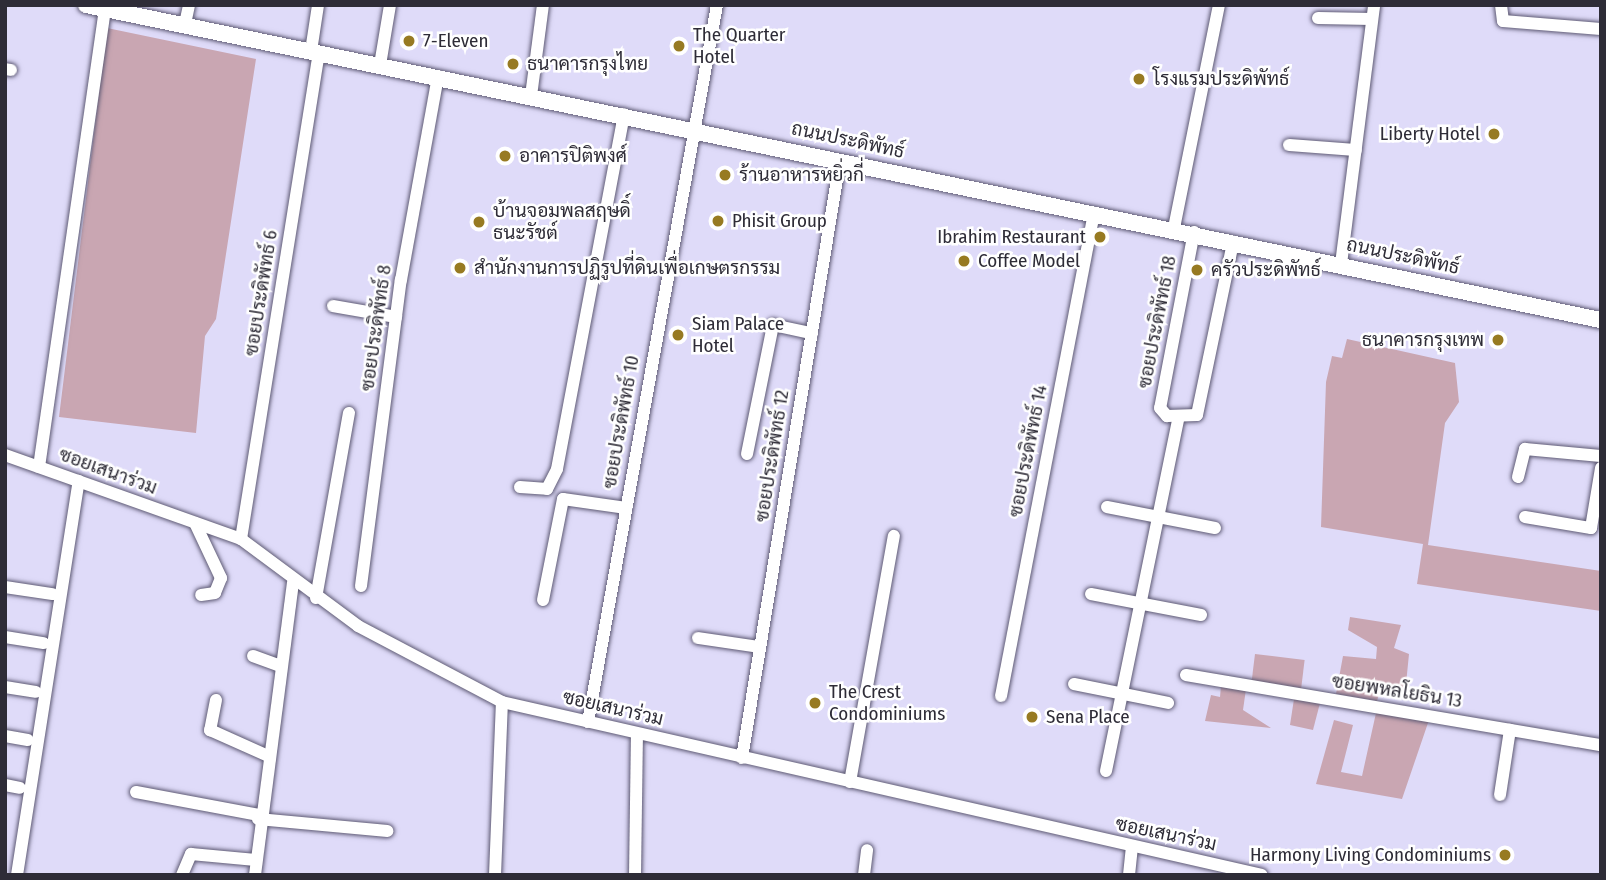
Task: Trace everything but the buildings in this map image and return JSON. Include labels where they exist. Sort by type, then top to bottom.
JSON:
[{"type":"main road","name":"ถนนประดิพัทธ์","points":[[86,5],[699,129],[1601,320]]},
{"type":"street","points":[[185,24],[188,5]]},
{"type":"street","name":"ซอยประดิพัทธ์ 6","points":[[241,539],[315,52],[318,5]]},
{"type":"street","points":[[380,65],[390,5]]},
{"type":"street","points":[[531,96],[543,5]]},
{"type":"street","name":"ซอยประดิพัทธ์ 10","points":[[588,722],[699,129],[717,5]]},
{"type":"street","points":[[1174,228],[1219,5]]},
{"type":"street","points":[[1501,5],[1503,21],[1601,29]]},
{"type":"street","points":[[39,467],[105,9]]},
{"type":"street","points":[[1318,18],[1373,12],[1341,264]]},
{"type":"street","name":"ซอยประดิพัทธ์ 8","points":[[361,586],[396,317],[439,76]]},
{"type":"street","points":[[520,487],[539,491],[555,477],[624,114]]},
{"type":"street","points":[[1289,145],[1356,150]]},
{"type":"street","name":"ซอยประดิพัทธ์ 12","points":[[742,758],[840,161]]},
{"type":"street","name":"ซอยประดิพัทธ์ 14","points":[[1001,696],[1094,213]]},
{"type":"street","name":"ซอยประดิพัทธ์ 18","points":[[1178,419],[1160,408],[1194,232]]},
{"type":"street","points":[[1106,771],[1178,419],[1197,415],[1233,242]]},
{"type":"street","points":[[333,306],[396,317]]},
{"type":"street","points":[[747,454],[774,326],[812,333]]},
{"type":"street","points":[[316,598],[349,413]]},
{"type":"street","points":[[1518,477],[1525,449],[1601,456]]},
{"type":"street","name":"ซอยเสนาร่วม","points":[[5,455],[241,539],[316,598],[502,702],[1262,875]]},
{"type":"street","points":[[1525,517],[1591,528],[1601,468]]},
{"type":"street","points":[[17,875],[79,481]]},
{"type":"street","points":[[542,600],[563,499],[626,508]]},
{"type":"street","points":[[1107,507],[1215,528]]},
{"type":"street","points":[[195,523],[221,578],[215,593],[201,594]]},
{"type":"street","points":[[850,782],[894,536]]},
{"type":"street","points":[[255,875],[259,817],[293,582]]},
{"type":"street","points":[[5,587],[52,594]]},
{"type":"street","points":[[1091,594],[1201,615]]},
{"type":"street","points":[[5,637],[44,643]]},
{"type":"street","points":[[698,638],[760,647]]},
{"type":"street","points":[[253,656],[281,666]]},
{"type":"street","name":"ซอยพหลโยธิน 13","points":[[1186,676],[1601,745]]},
{"type":"street","points":[[1074,684],[1168,703]]},
{"type":"street","points":[[5,687],[36,692]]},
{"type":"street","points":[[216,700],[210,730],[268,756]]},
{"type":"street","points":[[495,875],[502,702]]},
{"type":"street","points":[[1500,795],[1510,730]]},
{"type":"street","points":[[635,875],[637,734]]},
{"type":"street","points":[[5,736],[28,740]]},
{"type":"street","points":[[5,785],[20,788]]},
{"type":"street","points":[[136,792],[259,817],[387,831]]},
{"type":"street","points":[[1129,875],[1132,847]]},
{"type":"street","points":[[5,849],[20,853]]},
{"type":"street","points":[[864,875],[867,850]]},
{"type":"street","points":[[183,875],[191,854],[256,860]]},
{"type":"shaded area","points":[[107,28],[256,59],[216,319],[205,336],[196,433],[59,417]]},
{"type":"shaded area","points":[[1347,339],[1455,363],[1459,402],[1445,423],[1428,545],[1601,571],[1601,611],[1417,584],[1423,544],[1321,527],[1326,382],[1332,356],[1342,358]]},
{"type":"shaded area","points":[[1350,617],[1401,625],[1394,648],[1409,654],[1405,694],[1381,688],[1377,701],[1336,694],[1343,656],[1376,659],[1377,647],[1348,630]]},
{"type":"shaded area","points":[[1255,654],[1305,660],[1301,688],[1252,682]]},
{"type":"shaded area","points":[[1221,686],[1246,689],[1243,710],[1271,728],[1205,721],[1211,695],[1220,697]]},
{"type":"shaded area","points":[[1294,699],[1320,703],[1313,730],[1290,725]]},
{"type":"shaded area","points":[[1376,713],[1429,720],[1402,799],[1316,784],[1334,720],[1353,725],[1341,772],[1362,776]]},
{"type":"place","name":"7-Eleven","points":[[409,41]]},
{"type":"place","name":"The Quarter Hotel","points":[[679,46]]},
{"type":"place","name":"ธนาคารกรุงไทย","points":[[513,64]]},
{"type":"place","name":"โรงแรมประดิพัทธ์","points":[[1139,79]]},
{"type":"place","name":"Liberty Hotel","points":[[1494,134]]},
{"type":"place","name":"อาคารปิติพงศ์","points":[[505,156]]},
{"type":"place","name":"ร้านอาหารหยิ่วกี่","points":[[725,175]]},
{"type":"place","name":"Phisit Group","points":[[718,221]]},
{"type":"place","name":"บ้านจอมพลสฤษดิ์ ธนะรัชต์","points":[[479,222]]},
{"type":"place","name":"Ibrahim Restaurant","points":[[1100,237]]},
{"type":"place","name":"Coffee Model","points":[[964,261]]},
{"type":"place","name":"สำนักงานการปฏิรูปที่ดินเพื่อเกษตรกรรม","points":[[460,268]]},
{"type":"place","name":"ครัวประดิพัทธ์","points":[[1197,270]]},
{"type":"place","name":"Siam Palace Hotel","points":[[678,335]]},
{"type":"place","name":"ธนาคารกรุงเทพ","points":[[1498,340]]},
{"type":"place","name":"The Crest Condominiums","points":[[815,703]]},
{"type":"place","name":"Sena Place","points":[[1032,717]]},
{"type":"place","name":"Harmony Living Condominiums","points":[[1505,855]]}]
